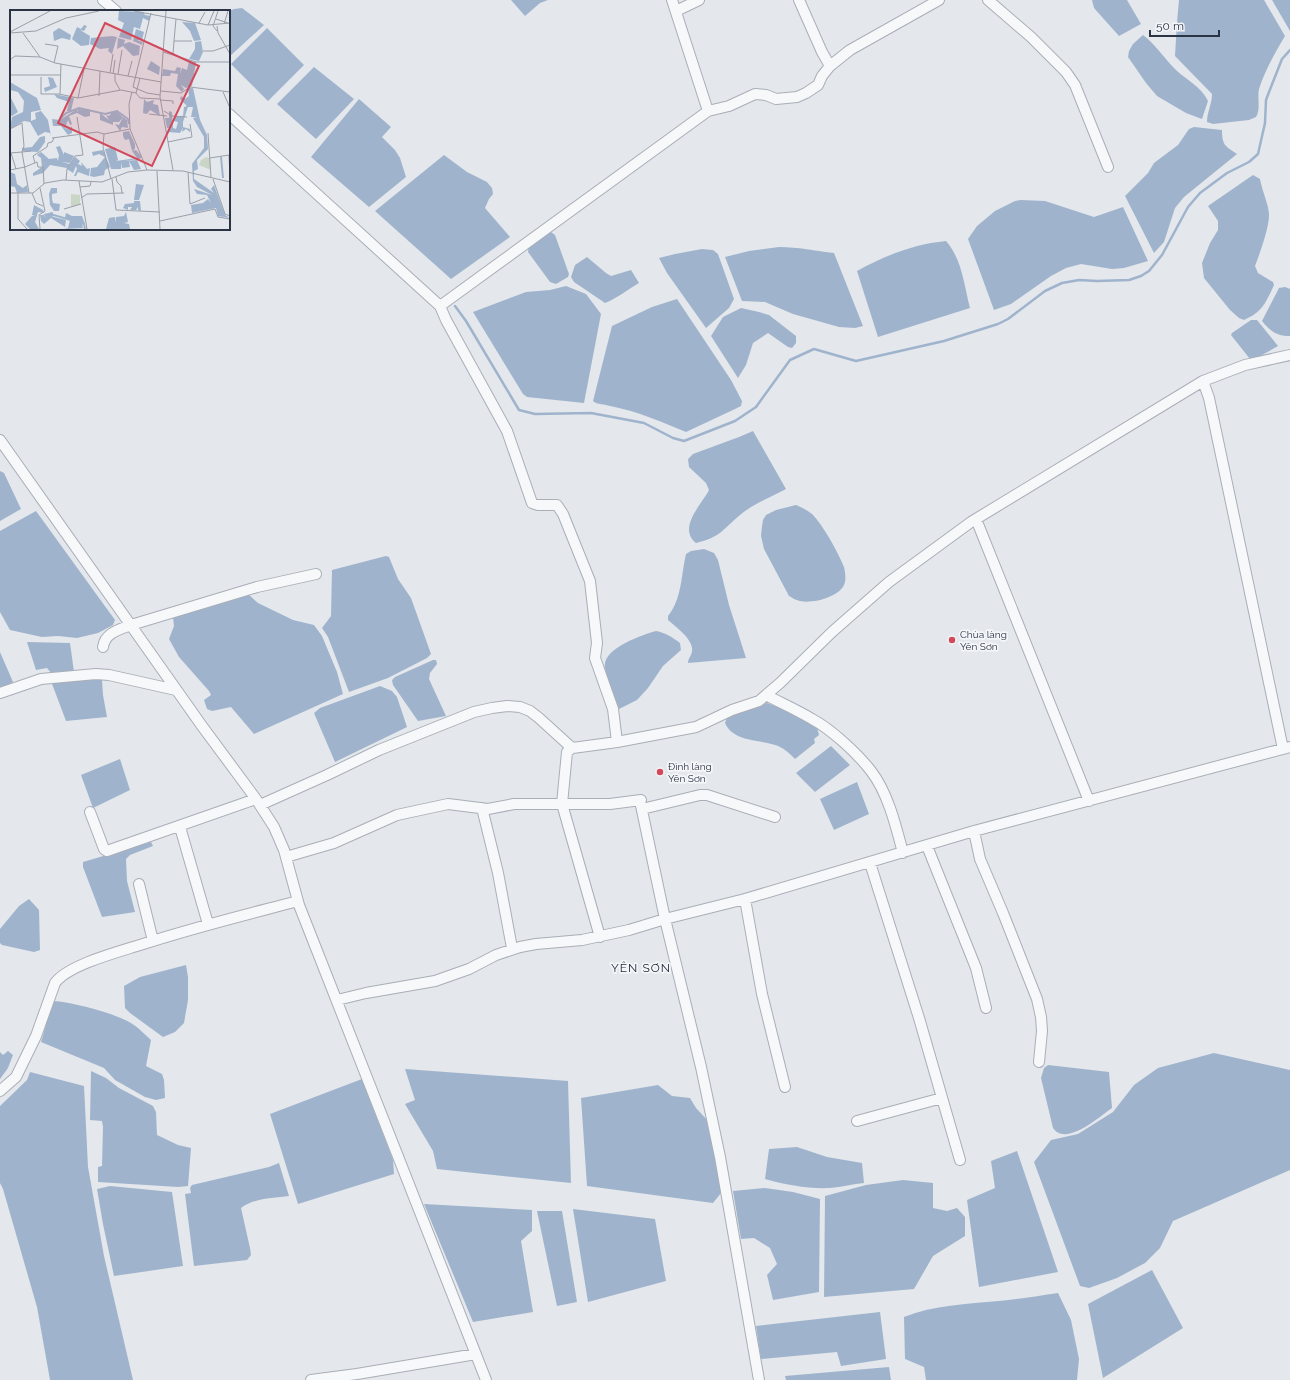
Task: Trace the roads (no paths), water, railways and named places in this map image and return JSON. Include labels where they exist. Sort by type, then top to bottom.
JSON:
[{"type":"street","points":[[103,0],[115,10]]},
{"type":"street","points":[[672,0],[708,111]]},
{"type":"street","points":[[676,11],[699,0]]},
{"type":"street","points":[[798,0],[830,66]]},
{"type":"street","points":[[440,306],[708,111],[729,106],[755,94],[776,99],[798,97],[818,85],[822,76],[830,66],[850,50],[939,0]]},
{"type":"street","points":[[988,0],[1031,37],[1071,78],[1108,168]]},
{"type":"street","points":[[230,115],[440,306],[446,320],[507,431],[532,503],[538,505],[557,505],[590,581],[597,643],[595,658],[613,709],[617,742]]},
{"type":"street","points":[[600,937],[562,804],[565,759],[567,752],[572,748],[617,742],[696,726],[732,710],[759,701],[780,683],[832,632],[890,582],[976,519],[1203,381],[1245,365],[1290,355]]},
{"type":"street","points":[[337,1000],[366,993],[435,981],[469,969],[512,948],[536,944],[582,940],[629,930],[665,919],[745,899],[974,831],[1286,748],[1209,398],[1203,381]]},
{"type":"street","points":[[0,440],[176,690],[258,802],[274,827],[284,850],[298,901],[486,1380]]},
{"type":"street","points":[[976,519],[1090,800]]},
{"type":"street","points":[[102,647],[104,640],[110,634],[131,625],[257,587],[316,574]]},
{"type":"street","points":[[0,693],[41,679],[96,674],[176,690]]},
{"type":"street","points":[[766,695],[813,719],[839,738],[872,771],[884,793],[891,811],[903,853]]},
{"type":"street","points":[[90,812],[106,851],[258,802],[327,776],[379,750],[474,712],[507,706],[520,707],[530,712],[539,718],[572,748]]},
{"type":"street","points":[[286,857],[334,843],[398,815],[448,804],[488,808],[514,804],[641,803],[707,795],[776,817]]},
{"type":"street","points":[[641,803],[665,919],[701,1067],[720,1157],[759,1380]]},
{"type":"street","points":[[482,808],[498,873],[512,948]]},
{"type":"street","points":[[180,827],[208,924]]},
{"type":"street","points":[[974,831],[980,859],[1003,912],[1037,999],[1042,1031],[1039,1062]]},
{"type":"street","points":[[927,846],[976,968],[986,1008]]},
{"type":"street","points":[[870,863],[919,1018],[960,1160]]},
{"type":"street","points":[[139,884],[153,941]]},
{"type":"street","points":[[745,899],[762,994],[786,1087]]},
{"type":"street","points":[[0,1091],[16,1077],[36,1036],[58,979],[74,969],[102,957],[208,924],[298,901]]},
{"type":"street","points":[[857,1121],[942,1098]]},
{"type":"street","points":[[312,1380],[350,1378],[476,1354]]},
{"type":"water","points":[[511,0],[548,0],[540,3],[525,16]]},
{"type":"water","points":[[1092,0],[1127,0],[1141,24],[1119,36],[1094,8]]},
{"type":"water","points":[[1179,0],[1264,0],[1285,36],[1270,62],[1261,82],[1256,117],[1249,120],[1213,124],[1207,122],[1212,94],[1175,56]]},
{"type":"water","points":[[1272,0],[1290,0],[1290,31]]},
{"type":"water","points":[[242,8],[264,25],[230,56],[230,11]]},
{"type":"water","points":[[267,28],[304,65],[268,101],[231,64]]},
{"type":"water","points":[[1143,35],[1179,73],[1197,87],[1205,96],[1208,101],[1202,119],[1186,113],[1157,96],[1146,83],[1128,57],[1129,51],[1133,44]]},
{"type":"water","points":[[314,67],[354,99],[316,139],[277,104]]},
{"type":"water","points":[[359,99],[391,127],[382,137],[395,150],[400,158],[406,177],[369,207],[311,157]]},
{"type":"water","points":[[1194,127],[1222,130],[1225,145],[1237,154],[1184,197],[1175,208],[1164,242],[1154,253],[1125,196],[1148,173],[1154,163],[1178,145],[1189,129]]},
{"type":"water","points":[[444,155],[467,172],[487,182],[492,188],[493,194],[485,208],[510,237],[451,279],[375,211]]},
{"type":"water","points":[[1253,175],[1260,179],[1269,215],[1262,248],[1255,266],[1258,273],[1273,282],[1274,285],[1260,310],[1256,314],[1244,320],[1239,318],[1230,310],[1204,278],[1202,263],[1210,243],[1218,230],[1218,221],[1208,206]]},
{"type":"water","points":[[1015,201],[1045,201],[1094,217],[1123,207],[1148,261],[1124,268],[1112,269],[1081,264],[1066,268],[1051,276],[1011,304],[994,310],[968,239],[977,226],[995,211]]},
{"type":"water","points":[[551,232],[555,235],[569,274],[568,277],[556,284],[550,282],[528,252],[529,245]]},
{"type":"water","points":[[946,241],[956,256],[959,264],[970,308],[878,337],[857,271],[878,260],[911,248]]},
{"type":"water","points":[[779,247],[800,248],[834,253],[863,326],[855,328],[839,327],[793,314],[765,302],[742,301],[725,257],[749,251]]},
{"type":"water","points":[[702,249],[713,250],[718,254],[734,299],[729,308],[706,328],[667,273],[659,258]]},
{"type":"water","points":[[587,257],[611,276],[631,270],[639,283],[605,303],[574,282],[571,277],[575,265]]},
{"type":"water","points":[[566,286],[586,294],[601,314],[584,403],[527,397],[523,394],[473,312],[526,292],[550,290]]},
{"type":"water","points":[[1285,287],[1290,289],[1290,336],[1281,335],[1274,332],[1262,321],[1279,288]]},
{"type":"water","points":[[677,299],[731,380],[742,401],[741,406],[686,432],[640,414],[599,404],[593,401],[612,326],[652,307]]},
{"type":"water","points":[[741,308],[769,315],[796,336],[796,343],[792,348],[788,347],[768,333],[753,343],[746,365],[738,378],[711,336],[723,317]]},
{"type":"water","points":[[1251,320],[1257,320],[1278,346],[1255,359],[1250,359],[1231,335]]},
{"type":"water","points":[[753,431],[786,489],[745,511],[721,532],[711,538],[696,543],[691,537],[689,530],[690,523],[709,490],[706,483],[689,467],[688,459],[693,454]]},
{"type":"water","points":[[0,471],[4,473],[21,509],[0,521]]},
{"type":"water","points":[[796,505],[812,514],[821,525],[844,567],[845,582],[843,587],[833,595],[819,600],[805,602],[795,600],[789,596],[764,549],[761,536],[763,520],[766,515],[776,510]]},
{"type":"water","points":[[36,511],[115,620],[113,625],[98,633],[77,638],[58,636],[42,637],[10,630],[0,612],[0,531]]},
{"type":"water","points":[[704,549],[714,553],[718,560],[729,605],[746,658],[688,663],[692,651],[690,642],[684,634],[668,620],[668,616],[673,609],[679,594],[686,554],[691,551]]},
{"type":"water","points":[[386,556],[389,557],[398,579],[411,598],[431,654],[427,658],[388,678],[349,692],[328,637],[322,628],[331,616],[332,570]]},
{"type":"water","points":[[248,594],[258,603],[293,620],[314,625],[322,636],[337,672],[343,694],[254,734],[231,707],[212,711],[207,709],[204,700],[211,695],[209,691],[179,657],[169,639],[174,626],[173,617]]},
{"type":"water","points":[[656,631],[669,636],[680,643],[681,650],[663,666],[648,688],[637,700],[619,709],[607,678],[605,661],[609,655],[624,644],[633,639]]},
{"type":"water","points":[[27,642],[70,643],[74,672],[52,674],[47,668],[36,670]]},
{"type":"water","points":[[0,652],[13,682],[7,687],[0,689]]},
{"type":"water","points":[[436,660],[437,664],[430,673],[429,679],[446,716],[418,721],[393,685],[392,680],[395,677]]},
{"type":"water","points":[[99,677],[102,680],[107,717],[66,721],[51,681]]},
{"type":"water","points":[[380,686],[392,691],[397,697],[407,727],[335,762],[314,713],[320,708]]},
{"type":"water","points":[[767,703],[781,708],[817,727],[819,735],[814,739],[815,743],[795,759],[778,746],[748,739],[735,734],[725,723],[727,718],[742,710]]},
{"type":"water","points":[[831,746],[850,765],[815,792],[796,773]]},
{"type":"water","points":[[120,759],[130,790],[93,808],[81,775]]},
{"type":"water","points":[[857,782],[869,814],[834,830],[820,799]]},
{"type":"water","points":[[151,842],[153,846],[130,855],[126,859],[127,881],[135,912],[102,917],[83,867],[83,862]]},
{"type":"water","points":[[29,899],[39,910],[40,950],[34,952],[2,945],[0,943],[0,929],[19,906]]},
{"type":"water","points":[[186,965],[188,977],[188,1000],[184,1023],[175,1032],[163,1037],[125,1008],[124,986],[140,977]]},
{"type":"water","points":[[53,1001],[83,1006],[107,1013],[127,1021],[138,1028],[151,1040],[146,1066],[162,1074],[164,1080],[165,1098],[156,1100],[145,1097],[115,1080],[104,1068],[41,1042]]},
{"type":"water","points":[[8,1051],[13,1055],[8,1068],[0,1079],[0,1052],[3,1055]]},
{"type":"water","points":[[1214,1053],[1290,1070],[1290,1170],[1173,1221],[1160,1248],[1145,1263],[1117,1278],[1089,1288],[1080,1286],[1034,1162],[1051,1140],[1078,1134],[1113,1112],[1134,1085],[1158,1068]]},
{"type":"water","points":[[1048,1065],[1109,1072],[1112,1108],[1091,1123],[1074,1132],[1066,1134],[1059,1133],[1053,1128],[1041,1078],[1044,1068]]},
{"type":"water","points":[[405,1069],[568,1081],[571,1183],[437,1169],[433,1151],[405,1104],[415,1100]]},
{"type":"water","points":[[91,1071],[106,1078],[119,1088],[153,1106],[156,1112],[157,1135],[178,1145],[191,1148],[188,1186],[178,1187],[98,1182],[98,1167],[102,1166],[103,1127],[102,1121],[90,1120]]},
{"type":"water","points":[[30,1072],[84,1086],[88,1167],[104,1256],[133,1380],[50,1380],[37,1307],[0,1183],[0,1106],[27,1080]]},
{"type":"water","points":[[362,1079],[393,1160],[394,1174],[298,1204],[270,1114]]},
{"type":"water","points":[[658,1085],[672,1096],[690,1098],[696,1108],[709,1122],[721,1193],[713,1203],[587,1186],[581,1098]]},
{"type":"water","points":[[797,1147],[827,1157],[862,1163],[864,1183],[830,1188],[814,1188],[789,1185],[765,1179],[769,1149]]},
{"type":"water","points":[[1017,1151],[1058,1272],[979,1287],[967,1200],[995,1188],[991,1161]]},
{"type":"water","points":[[279,1163],[289,1196],[258,1200],[241,1208],[251,1255],[247,1260],[194,1266],[185,1194],[191,1193],[190,1188],[192,1185],[269,1167]]},
{"type":"water","points":[[903,1180],[933,1183],[933,1208],[947,1211],[957,1208],[965,1217],[965,1236],[933,1256],[914,1289],[824,1297],[825,1196],[866,1185]]},
{"type":"water","points":[[110,1186],[172,1192],[183,1266],[114,1276],[97,1189]]},
{"type":"water","points":[[765,1188],[793,1192],[820,1199],[819,1292],[773,1300],[767,1275],[777,1264],[770,1248],[754,1238],[741,1239],[733,1191]]},
{"type":"water","points":[[424,1204],[532,1210],[532,1231],[521,1241],[533,1312],[473,1322]]},
{"type":"water","points":[[573,1209],[655,1219],[666,1281],[588,1302]]},
{"type":"water","points":[[537,1211],[562,1211],[577,1302],[557,1306]]},
{"type":"water","points":[[1152,1270],[1183,1328],[1103,1378],[1088,1304]]},
{"type":"water","points":[[1058,1293],[1071,1320],[1079,1359],[1077,1380],[926,1380],[924,1367],[905,1359],[904,1317],[939,1307]]},
{"type":"water","points":[[880,1312],[886,1359],[841,1366],[837,1352],[761,1359],[756,1326]]},
{"type":"water","points":[[889,1367],[891,1380],[786,1380],[785,1376]]},
{"type":"waterway","points":[[455,306],[466,321],[519,410],[535,414],[591,413],[644,423],[673,438],[684,441],[735,421],[756,407],[790,360],[814,349],[856,361],[944,341],[998,324],[1008,319],[1045,291],[1062,283],[1079,280],[1129,280],[1141,276],[1149,271],[1162,255],[1188,207],[1200,193],[1227,173],[1249,162],[1258,154],[1265,123],[1266,100],[1282,59],[1290,50]]},
{"type":"place","name":"Chùa làng Yên Sơn","points":[[952,640]]},
{"type":"place","name":"Đình làng Yên Sơn","points":[[660,772]]},
{"type":"district","name":"YÊN SƠN","points":[[641,968]]}]
